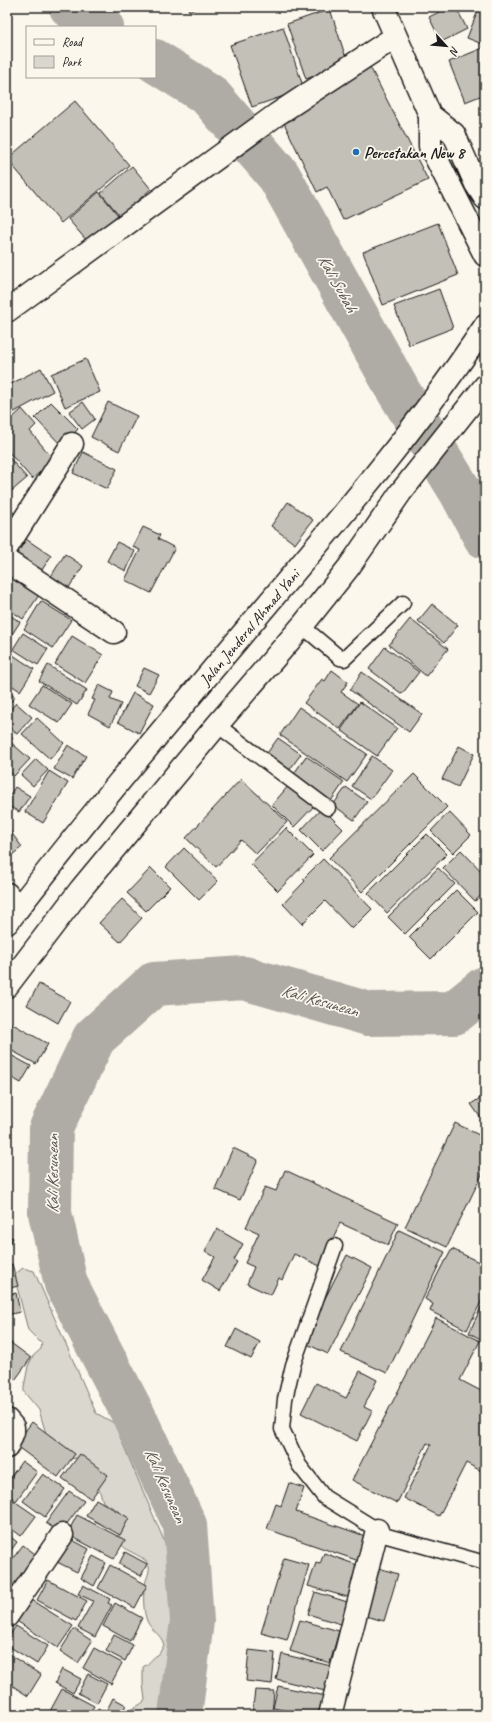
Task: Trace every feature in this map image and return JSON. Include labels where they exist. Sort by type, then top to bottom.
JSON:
[{"type":"main road","points":[[383,7],[394,37],[430,115],[430,146],[485,255]]},
{"type":"main road","points":[[7,311],[276,115],[394,37]]},
{"type":"main road","points":[[430,115],[454,134],[482,190]]},
{"type":"main road","name":"Jalan Jenderal Ahmad Yani","points":[[11,908],[318,545],[365,487],[464,358],[485,326]]},
{"type":"main road","points":[[7,986],[81,889],[217,725],[302,626],[349,567],[401,492],[484,388]]},
{"type":"main road","points":[[7,547],[72,444]]},
{"type":"main road","points":[[7,562],[114,632]]},
{"type":"main road","points":[[7,1420],[13,1427],[13,1432],[7,1448]]},
{"type":"main road","points":[[330,1715],[377,1530]]},
{"type":"main road","points":[[7,1616],[62,1535]]},
{"type":"lane","points":[[302,626],[340,658],[344,659],[403,603]]},
{"type":"lane","points":[[217,725],[328,808]]},
{"type":"lane","points":[[335,1246],[293,1365],[285,1399],[282,1428],[299,1465],[324,1497],[388,1536],[485,1563]]},
{"type":"green space","points":[[23,1268],[34,1271],[96,1413],[114,1423],[171,1557],[173,1595],[181,1625],[175,1715],[125,1715],[145,1700],[143,1667],[159,1654],[164,1645],[160,1637],[150,1626],[145,1614],[144,1592],[149,1567],[141,1557],[128,1550],[121,1544],[118,1535],[119,1513],[117,1510],[103,1502],[98,1486],[78,1458],[68,1459],[47,1437],[39,1410],[24,1392],[28,1366],[33,1356],[41,1349],[42,1344],[28,1330],[14,1275]]},
{"type":"building","points":[[188,7],[201,7],[189,11]]},
{"type":"building","points":[[449,7],[456,7],[467,29],[441,42],[429,17]]},
{"type":"building","points":[[479,8],[485,10],[485,45],[467,38]]},
{"type":"building","points":[[330,9],[348,64],[306,79],[287,24]]},
{"type":"building","points":[[283,27],[304,89],[252,107],[230,45]]},
{"type":"building","points":[[485,47],[485,94],[465,102],[449,62]]},
{"type":"building","name":"Percetakan New 8","points":[[368,63],[428,180],[343,220],[327,187],[317,192],[284,123],[294,119],[290,111]]},
{"type":"building","points":[[75,101],[129,165],[61,223],[7,159]]},
{"type":"building","points":[[132,166],[151,189],[120,216],[101,193]]},
{"type":"building","points":[[99,192],[118,215],[87,241],[68,219]]},
{"type":"building","points":[[438,223],[458,275],[383,305],[363,252]]},
{"type":"building","points":[[439,289],[453,328],[409,345],[394,306]]},
{"type":"building","points":[[86,359],[100,392],[65,407],[51,374]]},
{"type":"building","points":[[41,368],[53,391],[7,416],[7,386]]},
{"type":"building","points":[[51,402],[78,429],[62,446],[35,418]]},
{"type":"building","points":[[83,402],[95,419],[82,429],[69,412]]},
{"type":"building","points":[[108,402],[137,416],[119,451],[91,437]]},
{"type":"building","points":[[22,409],[36,425],[30,431],[54,460],[32,479],[7,450],[7,423]]},
{"type":"building","points":[[83,452],[117,469],[107,489],[73,473]]},
{"type":"building","points":[[7,455],[27,478],[7,495]]},
{"type":"building","points":[[288,502],[313,520],[295,544],[271,526]]},
{"type":"building","points":[[7,505],[19,519],[7,529]]},
{"type":"building","points":[[143,527],[160,535],[158,539],[175,548],[151,593],[125,580],[140,550],[133,547]]},
{"type":"building","points":[[26,539],[51,556],[38,576],[13,559]]},
{"type":"building","points":[[117,542],[135,551],[126,571],[107,561]]},
{"type":"building","points":[[65,554],[83,566],[66,592],[48,581]]},
{"type":"building","points":[[7,574],[39,595],[23,619],[7,608]]},
{"type":"building","points":[[41,601],[71,620],[53,648],[24,629]]},
{"type":"building","points":[[432,604],[458,625],[444,643],[418,621]]},
{"type":"building","points":[[7,613],[20,622],[7,642]]},
{"type":"building","points":[[410,619],[448,649],[426,676],[389,645]]},
{"type":"building","points":[[23,633],[48,649],[38,665],[13,649]]},
{"type":"building","points":[[72,636],[103,655],[85,683],[55,664]]},
{"type":"building","points":[[385,647],[419,672],[402,694],[369,669]]},
{"type":"building","points":[[7,651],[34,669],[20,691],[7,682]]},
{"type":"building","points":[[48,665],[87,690],[77,705],[39,681]]},
{"type":"building","points":[[144,668],[159,675],[149,693],[135,686]]},
{"type":"building","points":[[332,670],[348,682],[341,692],[358,704],[340,729],[304,703],[322,679],[325,681]]},
{"type":"building","points":[[362,672],[422,714],[409,732],[350,690]]},
{"type":"building","points":[[42,685],[72,704],[59,723],[29,704]]},
{"type":"building","points":[[99,685],[113,692],[110,699],[121,704],[110,726],[88,714],[95,700],[92,699]]},
{"type":"building","points":[[7,691],[15,697],[7,706]]},
{"type":"building","points":[[133,693],[154,704],[139,733],[118,722]]},
{"type":"building","points":[[360,702],[397,728],[377,756],[341,730]]},
{"type":"building","points":[[16,703],[32,717],[17,734],[7,725],[7,713]]},
{"type":"building","points":[[299,707],[367,754],[347,782],[280,735]]},
{"type":"building","points":[[37,718],[64,743],[50,759],[22,734]]},
{"type":"building","points":[[7,732],[13,738],[9,741],[30,759],[14,776],[7,769]]},
{"type":"building","points":[[278,738],[301,754],[288,772],[265,756]]},
{"type":"building","points":[[68,745],[86,756],[72,779],[54,769]]},
{"type":"building","points":[[459,746],[474,754],[458,787],[442,779]]},
{"type":"building","points":[[306,756],[344,782],[331,801],[293,775]]},
{"type":"building","points":[[372,756],[392,770],[371,799],[352,786]]},
{"type":"building","points":[[36,759],[48,770],[33,786],[21,775]]},
{"type":"building","points":[[49,771],[68,783],[43,823],[25,812]]},
{"type":"building","points":[[414,774],[447,807],[362,892],[329,858]]},
{"type":"building","points":[[241,779],[287,822],[256,854],[241,840],[216,867],[186,838]]},
{"type":"building","points":[[289,785],[316,804],[294,827],[272,805]]},
{"type":"building","points":[[15,787],[30,796],[19,812],[7,805],[7,800]]},
{"type":"building","points":[[346,787],[367,802],[354,820],[333,805]]},
{"type":"building","points":[[322,808],[343,829],[322,851],[301,830]]},
{"type":"building","points":[[449,812],[471,835],[453,853],[431,831]]},
{"type":"building","points":[[7,827],[22,847],[7,859]]},
{"type":"building","points":[[286,828],[313,855],[278,891],[251,864]]},
{"type":"building","points":[[427,834],[447,854],[387,913],[368,893]]},
{"type":"building","points":[[184,848],[218,881],[199,900],[166,867]]},
{"type":"building","points":[[461,850],[485,875],[485,892],[475,901],[443,868]]},
{"type":"building","points":[[323,859],[372,909],[352,929],[325,901],[302,924],[283,904],[305,881],[303,879]]},
{"type":"building","points":[[151,868],[170,887],[146,911],[127,893]]},
{"type":"building","points":[[438,868],[455,884],[405,934],[388,917]]},
{"type":"building","points":[[456,890],[478,912],[431,959],[409,937]]},
{"type":"building","points":[[122,899],[142,918],[120,942],[99,923]]},
{"type":"building","points":[[39,984],[70,1001],[58,1023],[27,1005]]},
{"type":"building","points":[[11,1023],[48,1044],[36,1064],[7,1048],[7,1031]]},
{"type":"building","points":[[7,1053],[31,1066],[21,1083],[7,1075]]},
{"type":"building","points":[[485,1095],[485,1124],[471,1104]]},
{"type":"building","points":[[455,1123],[485,1138],[485,1168],[447,1247],[405,1227]]},
{"type":"building","points":[[233,1148],[258,1160],[240,1200],[215,1189]]},
{"type":"building","points":[[285,1170],[398,1223],[388,1245],[340,1223],[320,1266],[294,1254],[282,1280],[279,1278],[271,1295],[247,1284],[254,1267],[245,1263],[259,1233],[246,1227],[265,1187],[276,1191]]},
{"type":"building","points":[[217,1229],[243,1244],[234,1260],[237,1262],[220,1291],[202,1280],[215,1257],[205,1251]]},
{"type":"building","points":[[399,1230],[445,1252],[387,1373],[341,1352]]},
{"type":"building","points":[[7,1235],[13,1238],[7,1249]]},
{"type":"building","points":[[452,1249],[485,1265],[485,1294],[467,1330],[430,1311],[433,1304],[425,1299]]},
{"type":"building","points":[[347,1255],[372,1268],[328,1354],[303,1342]]},
{"type":"building","points":[[12,1264],[18,1286],[7,1289],[7,1265]]},
{"type":"building","points":[[16,1293],[20,1312],[7,1315],[7,1295]]},
{"type":"building","points":[[485,1299],[485,1341],[469,1333]]},
{"type":"building","points":[[436,1318],[480,1341],[460,1380],[485,1393],[485,1414],[482,1420],[485,1422],[485,1473],[466,1463],[439,1516],[404,1498],[431,1445],[427,1443],[397,1503],[352,1480]]},
{"type":"building","points":[[236,1329],[260,1342],[251,1359],[227,1347]]},
{"type":"building","points":[[7,1340],[31,1358],[15,1380],[7,1374]]},
{"type":"building","points":[[360,1371],[377,1380],[364,1407],[372,1411],[357,1441],[301,1413],[316,1383],[346,1398]]},
{"type":"building","points":[[32,1422],[75,1454],[58,1477],[15,1445]]},
{"type":"building","points":[[80,1454],[108,1475],[91,1499],[62,1478]]},
{"type":"building","points":[[22,1461],[37,1472],[16,1501],[7,1494],[7,1482]]},
{"type":"building","points":[[43,1474],[65,1489],[45,1517],[23,1501]]},
{"type":"building","points":[[289,1483],[304,1488],[296,1512],[368,1537],[359,1561],[267,1529],[276,1504],[281,1506]]},
{"type":"building","points":[[69,1491],[84,1501],[60,1533],[46,1523]]},
{"type":"building","points":[[7,1496],[36,1516],[21,1536],[7,1525]]},
{"type":"building","points":[[96,1499],[129,1518],[120,1535],[86,1516]]},
{"type":"building","points":[[77,1515],[125,1540],[114,1559],[67,1534]]},
{"type":"building","points":[[7,1534],[17,1542],[7,1556]]},
{"type":"building","points":[[67,1537],[89,1549],[77,1572],[55,1561]]},
{"type":"building","points":[[23,1545],[42,1559],[19,1590],[7,1581],[7,1566]]},
{"type":"building","points":[[125,1552],[147,1564],[141,1576],[119,1564]]},
{"type":"building","points":[[324,1553],[357,1565],[354,1574],[358,1575],[351,1598],[308,1586],[316,1563],[320,1564]]},
{"type":"building","points":[[93,1556],[106,1563],[94,1586],[81,1578]]},
{"type":"building","points":[[284,1558],[309,1565],[287,1640],[261,1633]]},
{"type":"building","points":[[110,1565],[147,1585],[135,1608],[98,1588]]},
{"type":"building","points":[[379,1568],[398,1574],[384,1621],[365,1616]]},
{"type":"building","points":[[48,1580],[87,1601],[76,1621],[37,1600]]},
{"type":"building","points":[[83,1585],[110,1599],[108,1603],[112,1605],[95,1637],[78,1628],[93,1601],[78,1594]]},
{"type":"building","points":[[315,1592],[354,1604],[347,1626],[308,1614]]},
{"type":"building","points":[[23,1595],[73,1626],[58,1648],[9,1616]]},
{"type":"building","points":[[115,1603],[142,1618],[130,1641],[103,1626]]},
{"type":"building","points":[[300,1620],[339,1631],[330,1663],[290,1651]]},
{"type":"building","points":[[16,1626],[48,1646],[37,1664],[7,1645],[7,1639]]},
{"type":"building","points":[[74,1629],[92,1641],[78,1663],[60,1651]]},
{"type":"building","points":[[114,1635],[133,1645],[125,1661],[106,1651]]},
{"type":"building","points":[[94,1648],[122,1663],[111,1684],[83,1668]]},
{"type":"building","points":[[249,1650],[275,1653],[272,1684],[246,1681]]},
{"type":"building","points":[[7,1653],[41,1675],[28,1696],[7,1682]]},
{"type":"building","points":[[282,1654],[331,1666],[325,1691],[276,1679]]},
{"type":"building","points":[[62,1669],[81,1679],[73,1693],[55,1683]]},
{"type":"building","points":[[88,1674],[107,1684],[97,1703],[78,1693]]},
{"type":"building","points":[[278,1686],[326,1696],[322,1715],[308,1715],[273,1708]]},
{"type":"building","points":[[62,1689],[94,1706],[89,1715],[52,1715],[49,1713]]},
{"type":"building","points":[[255,1690],[274,1691],[272,1715],[252,1715]]},
{"type":"building","points":[[113,1698],[126,1705],[121,1715],[95,1715],[98,1708],[106,1712]]},
{"type":"waterway","name":"Kali Subah","points":[[71,7],[100,26]]},
{"type":"waterway","name":"Kali Subah","points":[[156,62],[209,95],[279,176],[399,392],[461,492],[485,537]]},
{"type":"waterway","name":"Kali Kesunean","points":[[180,1715],[192,1621],[185,1525],[134,1416],[66,1284],[50,1213],[51,1128],[94,1038],[154,984],[244,978],[369,1014],[454,1013],[485,988]]},
{"type":"place","name":"Percetakan New 8","points":[[356,152]]}]
